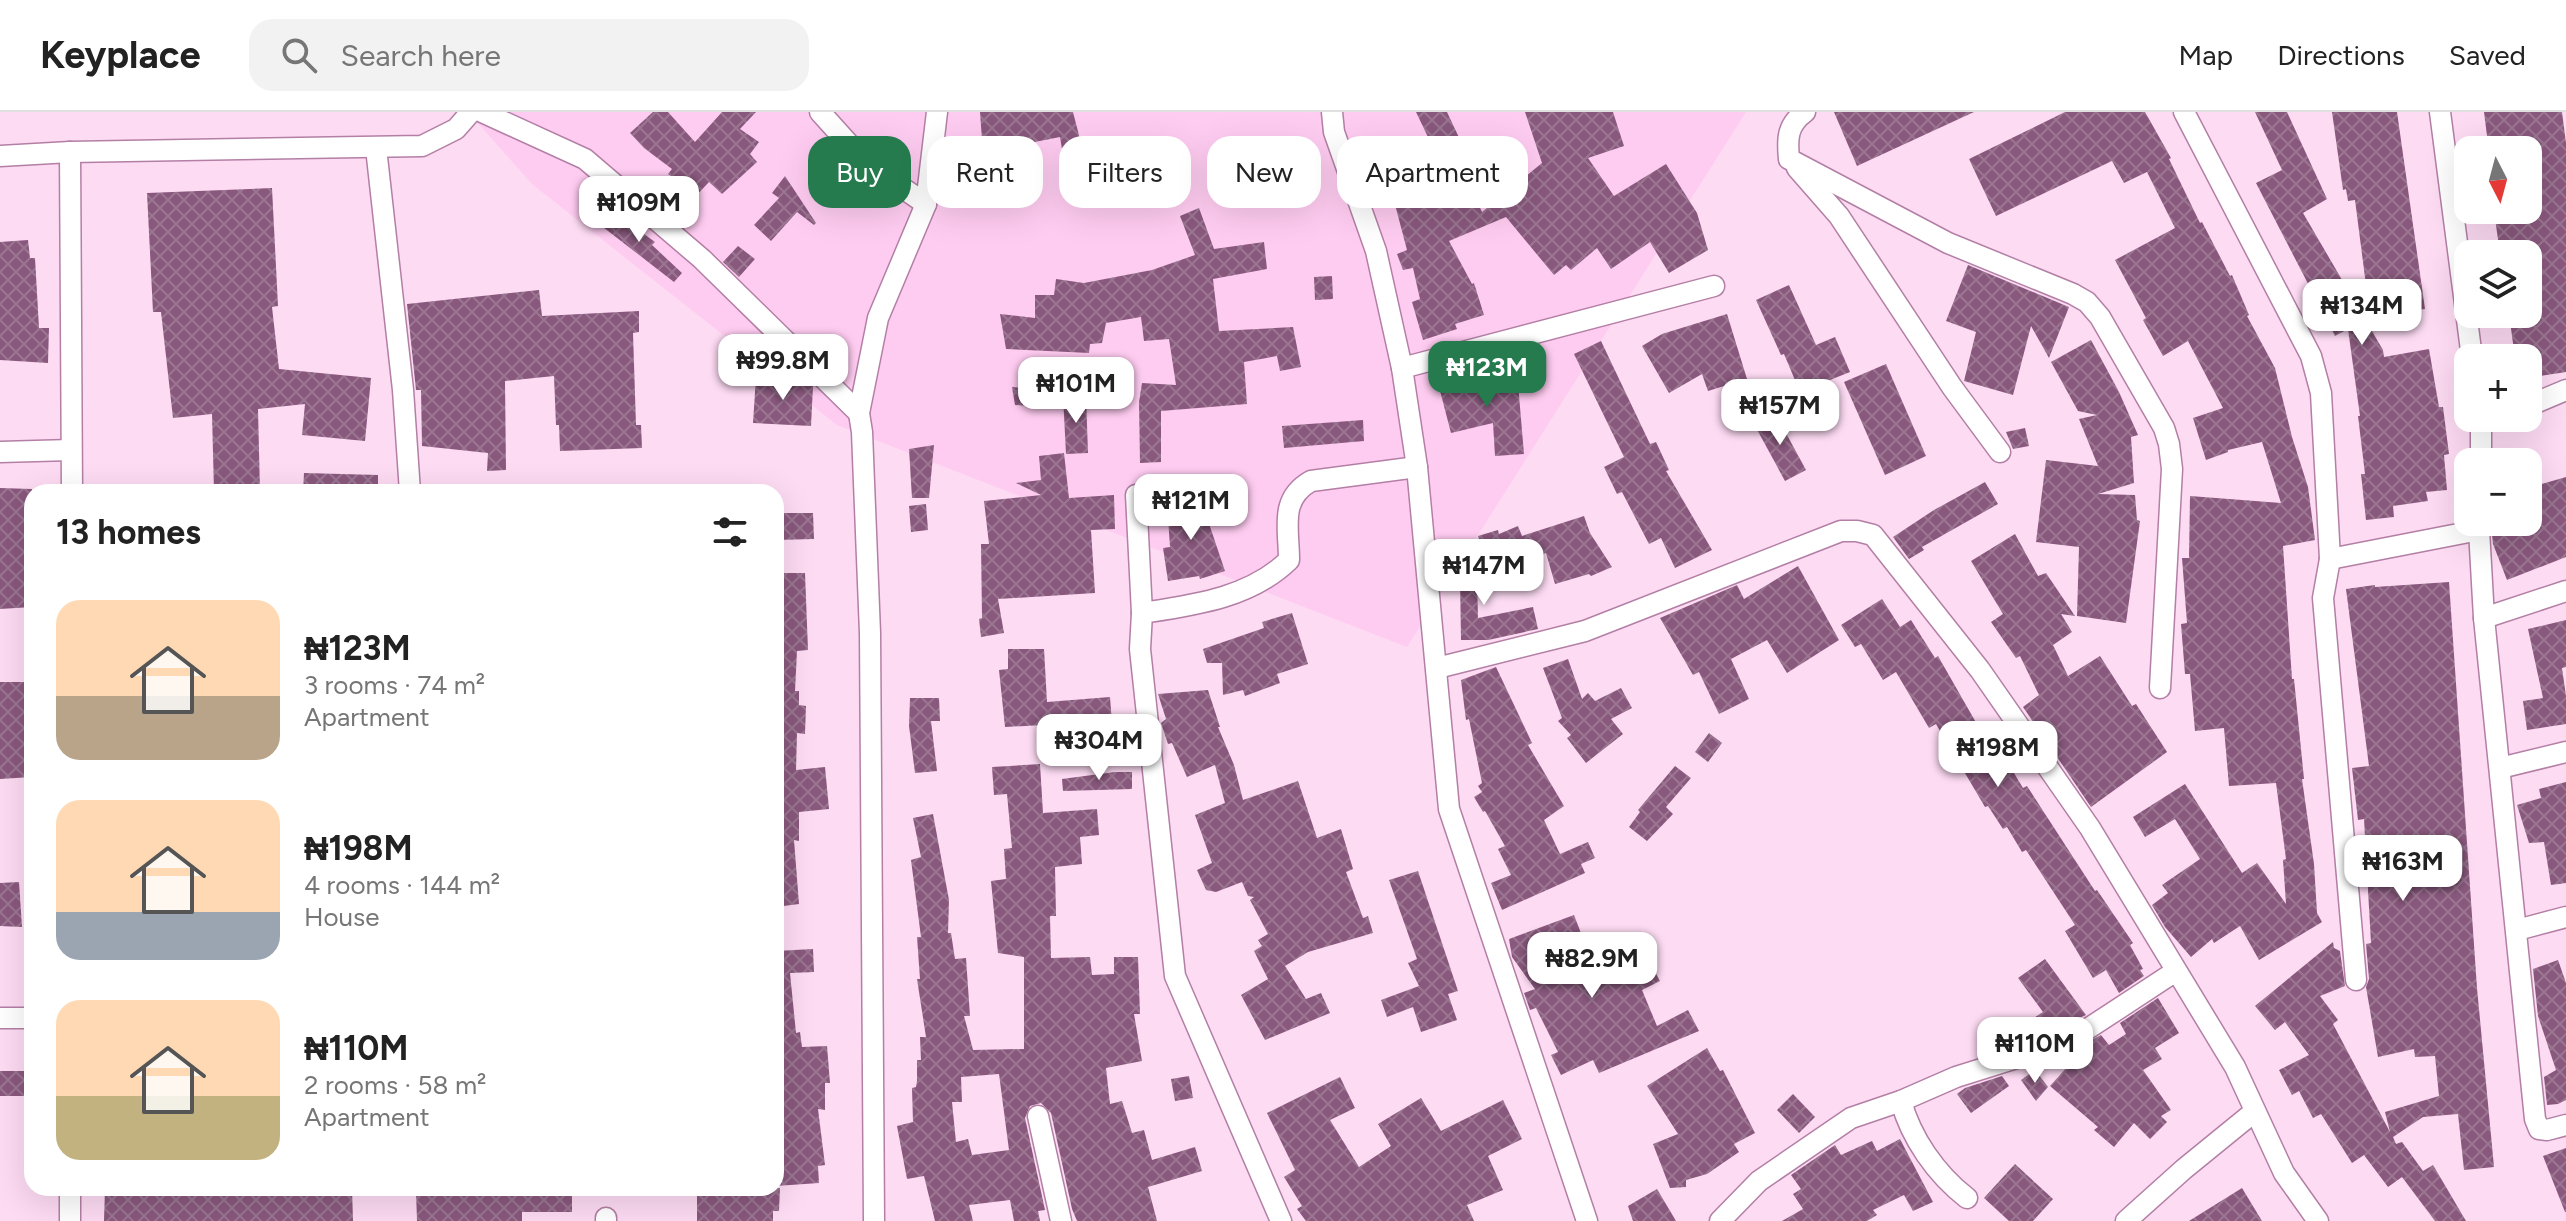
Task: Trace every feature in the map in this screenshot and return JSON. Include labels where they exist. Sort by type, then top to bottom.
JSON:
[{"type":"street","points":[[0,156],[422,146],[456,129],[471,112]]},
{"type":"street","points":[[482,112],[585,159],[702,259],[859,413]]},
{"type":"street","points":[[820,112],[866,163],[926,204]]},
{"type":"street","points":[[874,1221],[870,633],[859,413],[878,318],[926,204],[937,112]]},
{"type":"street","points":[[1332,112],[1334,132],[1376,251],[1402,368],[1417,467],[1449,809],[1579,1218]]},
{"type":"street","points":[[1805,112],[1792,124],[1787,138],[1789,159],[1839,216],[1952,387],[2000,452]]},
{"type":"street","points":[[2184,112],[2311,356],[2321,393],[2330,559],[2323,598],[2356,980]]},
{"type":"street","points":[[2440,112],[2470,344]]},
{"type":"street","points":[[376,148],[403,390],[409,484]]},
{"type":"street","points":[[70,152],[72,484]]},
{"type":"street","points":[[1789,159],[1948,243],[2073,294],[2087,302],[2100,317],[2164,428],[2169,444],[2172,469],[2160,688]]},
{"type":"street","points":[[1402,368],[1714,286]]},
{"type":"street","points":[[2542,400],[2566,390]]},
{"type":"street","points":[[0,452],[71,450]]},
{"type":"street","points":[[1142,613],[1214,602],[1274,574],[1289,560],[1289,503],[1298,489],[1311,481],[1417,467]]},
{"type":"street","points":[[1136,495],[1142,613],[1140,649],[1175,976],[1281,1221]]},
{"type":"street","points":[[1437,668],[1585,631],[1841,531],[1873,535],[1980,670],[2090,828],[2235,1067],[2284,1173],[2318,1221]]},
{"type":"street","points":[[2330,559],[2454,532]]},
{"type":"street","points":[[2480,536],[2484,618],[2535,1119],[2539,1129],[2566,1125]]},
{"type":"street","points":[[2484,618],[2566,591]]},
{"type":"street","points":[[2500,768],[2566,752]]},
{"type":"street","points":[[2517,930],[2566,917]]},
{"type":"street","points":[[1720,1221],[1759,1181],[1851,1118],[1956,1077],[2045,1049],[2086,1030],[2176,971]]},
{"type":"street","points":[[0,1018],[24,1018]]},
{"type":"street","points":[[1901,1101],[1919,1143],[1952,1186],[1967,1198]]},
{"type":"street","points":[[2126,1221],[2254,1112]]},
{"type":"street","points":[[1038,1116],[1061,1221]]},
{"type":"street","points":[[70,1196],[70,1221]]},
{"type":"shaded area","points":[[468,112],[1746,112],[1407,647],[837,425],[532,184]]},
{"type":"building","points":[[653,112],[668,112],[695,142],[722,112],[756,112],[740,129],[759,142],[750,154],[757,162],[722,194],[709,182],[675,218],[655,199],[674,178],[668,174],[672,169],[630,133]]},
{"type":"building","points":[[980,112],[1073,112],[1079,136],[1059,136],[1043,140],[1043,136],[982,136]]},
{"type":"building","points":[[1416,112],[1447,112],[1458,136],[1427,136]]},
{"type":"building","points":[[1525,112],[1613,112],[1624,146],[1588,158],[1614,196],[1666,164],[1697,213],[1708,250],[1669,273],[1650,242],[1611,269],[1597,248],[1571,270],[1566,265],[1554,275],[1506,217],[1449,241],[1474,283],[1484,315],[1455,324],[1457,329],[1423,340],[1412,302],[1420,299],[1413,268],[1403,270],[1397,254],[1407,250],[1396,208],[1480,208],[1482,212],[1487,208],[1528,208],[1528,174],[1542,163]]},
{"type":"building","points":[[1834,112],[1974,112],[1857,166]]},
{"type":"building","points":[[2065,112],[2145,112],[2171,158],[2200,223],[2232,275],[2247,316],[2275,368],[2308,487],[2315,540],[2283,546],[2302,779],[2314,864],[2317,913],[2322,922],[2259,960],[2240,926],[2214,943],[2212,939],[2191,957],[2165,927],[2152,905],[2168,893],[2162,885],[2200,859],[2175,819],[2145,837],[2133,817],[2185,784],[2242,873],[2257,863],[2286,904],[2283,860],[2286,859],[2276,783],[2229,786],[2224,728],[2195,731],[2190,674],[2185,674],[2181,624],[2187,623],[2182,558],[2189,558],[2190,496],[2281,503],[2262,442],[2228,450],[2206,460],[2193,418],[2223,408],[2188,341],[2163,356],[2115,260],[2175,228],[2147,172],[2124,183],[2112,161],[1996,216],[1969,159]]},
{"type":"building","points":[[2255,112],[2287,112],[2327,199],[2303,213],[2383,350],[2384,357],[2429,349],[2439,407],[2443,407],[2449,454],[2444,455],[2447,490],[2426,492],[2428,501],[2393,506],[2394,517],[2366,520],[2360,416],[2348,329],[2335,336],[2256,183],[2282,170]]},
{"type":"building","points":[[2332,112],[2397,112],[2425,309],[2370,316],[2355,200],[2348,201],[2346,189],[2343,190]]},
{"type":"building","points":[[2484,112],[2562,112],[2566,143],[2566,372],[2542,376],[2542,344],[2513,344],[2511,328],[2542,328],[2542,240],[2498,240],[2496,224],[2542,224],[2542,136],[2487,136]]},
{"type":"building","points":[[785,176],[816,223],[814,225],[797,212],[771,241],[754,225],[779,198],[772,193]]},
{"type":"building","points":[[272,188],[278,306],[272,307],[279,369],[371,378],[365,441],[302,435],[305,404],[258,409],[260,484],[214,484],[212,414],[173,418],[161,312],[153,312],[147,193]]},
{"type":"building","points":[[1199,208],[1214,249],[1264,242],[1267,269],[1213,279],[1219,331],[1293,327],[1301,367],[1280,371],[1277,356],[1244,362],[1247,404],[1161,411],[1161,462],[1140,463],[1139,402],[1142,383],[1176,385],[1169,339],[1144,341],[1141,317],[1106,323],[1102,343],[1090,344],[1089,353],[1006,349],[1000,314],[1035,318],[1035,295],[1054,295],[1056,279],[1084,283],[1152,270],[1195,255],[1180,216]]},
{"type":"building","points":[[611,210],[655,242],[652,245],[682,273],[674,282],[599,224]]},
{"type":"building","points":[[28,240],[30,258],[35,258],[39,328],[49,328],[48,363],[0,360],[0,242]]},
{"type":"building","points":[[738,246],[755,259],[739,277],[723,262]]},
{"type":"building","points":[[1968,265],[2069,307],[2049,358],[2031,326],[2013,395],[1964,381],[1976,332],[1946,321]]},
{"type":"building","points":[[1332,276],[1333,299],[1315,300],[1314,277]]},
{"type":"building","points":[[1789,285],[1816,345],[1835,337],[1850,372],[1800,392],[1756,300]]},
{"type":"building","points":[[539,290],[542,316],[639,311],[639,332],[633,333],[636,425],[641,425],[642,448],[560,451],[554,376],[505,381],[506,470],[487,471],[488,453],[422,446],[421,390],[416,390],[407,304]]},
{"type":"building","points":[[1727,314],[1747,379],[1708,391],[1702,374],[1669,393],[1642,346],[1662,334]]},
{"type":"building","points":[[2091,340],[2138,435],[2131,437],[2134,483],[2098,494],[2135,495],[2137,520],[2140,521],[2126,623],[2077,616],[2079,547],[2036,542],[2046,460],[2098,466],[2079,419],[2097,415],[2078,411],[2051,362]]},
{"type":"building","points":[[1601,341],[1650,444],[1656,442],[1669,470],[1666,471],[1712,550],[1675,568],[1661,538],[1649,544],[1622,492],[1617,494],[1604,467],[1624,457],[1574,354]]},
{"type":"building","points":[[1886,364],[1926,456],[1885,475],[1844,382]]},
{"type":"building","points":[[1517,372],[1524,454],[1495,456],[1493,423],[1451,433],[1438,383],[1457,377],[1457,380]]},
{"type":"building","points":[[756,377],[806,380],[813,386],[811,426],[753,423]]},
{"type":"building","points":[[1012,387],[1033,389],[1032,406],[1015,405]]},
{"type":"building","points":[[1063,395],[1086,397],[1088,453],[1066,454]]},
{"type":"building","points":[[1775,413],[1806,470],[1785,481],[1754,424]]},
{"type":"building","points":[[1363,420],[1364,441],[1284,448],[1282,426]]},
{"type":"building","points":[[2025,428],[2029,446],[2013,449],[2006,432]]},
{"type":"building","points":[[934,445],[929,498],[912,498],[909,449]]},
{"type":"building","points":[[1064,453],[1069,498],[1114,495],[1115,529],[1091,530],[1095,593],[998,599],[1004,633],[981,637],[981,544],[989,544],[984,501],[1041,495],[1016,483],[1041,480],[1039,456]]},
{"type":"building","points":[[304,473],[378,475],[378,484],[303,484]]},
{"type":"building","points":[[2566,477],[2566,557],[2507,580],[2492,536],[2542,536],[2542,484]]},
{"type":"building","points":[[1985,482],[1998,504],[1922,547],[1924,550],[1909,559],[1893,537]]},
{"type":"building","points":[[0,488],[24,489],[24,608],[0,609]]},
{"type":"building","points":[[1200,497],[1225,571],[1200,579],[1199,576],[1168,581],[1163,548],[1170,547],[1167,503]]},
{"type":"building","points":[[926,504],[928,530],[911,532],[909,506]]},
{"type":"building","points":[[784,513],[813,513],[814,539],[784,540]]},
{"type":"building","points":[[1584,516],[1590,533],[1612,567],[1591,576],[1555,584],[1546,553],[1515,566],[1512,559],[1487,566],[1478,536],[1498,530],[1499,534],[1518,526],[1522,536]]},
{"type":"building","points":[[2015,534],[2038,576],[2046,573],[2075,616],[2061,614],[2072,632],[2053,645],[2068,676],[2100,656],[2167,752],[2091,807],[2023,707],[2039,695],[2020,656],[2016,658],[1991,622],[2003,614],[1971,561]]},
{"type":"building","points":[[1482,561],[1482,578],[1477,578],[1478,618],[1533,607],[1538,629],[1488,640],[1461,640],[1460,577],[1440,576],[1439,562]]},
{"type":"building","points":[[1798,566],[1839,640],[1787,673],[1767,640],[1731,659],[1749,699],[1719,714],[1699,672],[1693,675],[1660,618],[1737,585],[1744,599]]},
{"type":"building","points":[[784,573],[805,573],[808,650],[797,651],[795,691],[799,691],[799,705],[806,706],[805,734],[797,733],[796,770],[825,767],[829,809],[799,812],[799,841],[794,840],[799,904],[784,906]]},
{"type":"building","points":[[2449,582],[2477,988],[2494,1167],[2464,1170],[2458,1114],[2423,1117],[2393,1137],[2396,1144],[2402,1142],[2423,1171],[2433,1165],[2466,1221],[2435,1221],[2402,1177],[2388,1187],[2364,1155],[2352,1163],[2321,1114],[2313,1118],[2299,1091],[2292,1095],[2279,1070],[2309,1055],[2285,1022],[2275,1030],[2255,1006],[2333,942],[2334,948],[2340,951],[2345,986],[2320,996],[2338,1020],[2333,1024],[2390,1132],[2385,1112],[2439,1096],[2435,1056],[2415,1057],[2414,1049],[2378,1057],[2366,987],[2369,979],[2366,944],[2371,943],[2364,819],[2358,820],[2352,768],[2369,766],[2346,589]]},
{"type":"building","points":[[1882,599],[1900,627],[1911,620],[1935,658],[1938,656],[2002,768],[2008,763],[2023,788],[2027,786],[2133,943],[2130,945],[2144,976],[2119,993],[2106,970],[2093,978],[2065,931],[2075,925],[2026,850],[2022,852],[2007,827],[2003,829],[1988,806],[1985,807],[1936,724],[1929,728],[1896,672],[1883,680],[1861,644],[1855,647],[1841,625]]},
{"type":"building","points":[[1292,613],[1308,664],[1277,674],[1280,683],[1245,696],[1243,690],[1223,695],[1222,663],[1207,663],[1203,649],[1264,628],[1262,622]]},
{"type":"building","points":[[2566,620],[2566,667],[2562,668],[2566,724],[2527,730],[2523,701],[2543,698],[2528,629]]},
{"type":"building","points":[[1008,649],[1044,649],[1047,702],[1110,697],[1112,723],[1005,727],[999,670],[1008,669]]},
{"type":"building","points":[[1568,659],[1582,699],[1588,693],[1595,701],[1621,688],[1632,708],[1611,719],[1623,734],[1586,763],[1567,738],[1571,735],[1558,721],[1562,718],[1543,668]]},
{"type":"building","points":[[1496,667],[1532,743],[1528,745],[1564,806],[1544,820],[1560,854],[1588,842],[1595,858],[1581,864],[1585,873],[1502,910],[1491,883],[1511,875],[1498,849],[1505,846],[1474,797],[1482,792],[1478,786],[1482,783],[1469,719],[1466,720],[1461,680]]},
{"type":"building","points":[[0,682],[24,682],[24,778],[0,779]]},
{"type":"building","points":[[1208,690],[1243,800],[1298,781],[1317,838],[1341,829],[1353,869],[1346,872],[1363,918],[1368,916],[1373,933],[1308,952],[1285,966],[1306,999],[1321,993],[1330,1013],[1265,1040],[1241,995],[1268,979],[1254,951],[1262,946],[1258,940],[1268,934],[1250,900],[1254,897],[1248,896],[1242,882],[1216,892],[1206,890],[1197,870],[1212,863],[1195,815],[1225,803],[1215,765],[1187,777],[1172,743],[1168,744],[1161,723],[1166,719],[1158,694]]},
{"type":"building","points":[[910,698],[939,698],[940,721],[931,721],[937,771],[915,773],[909,726]]},
{"type":"building","points":[[1709,733],[1722,743],[1708,762],[1695,752]]},
{"type":"building","points":[[1040,764],[1043,813],[1097,809],[1099,835],[1080,837],[1082,864],[1055,867],[1056,916],[1050,916],[1051,958],[1090,957],[1092,975],[1114,974],[1114,957],[1138,957],[1140,1014],[1134,1014],[1142,1061],[1106,1068],[1110,1104],[1122,1101],[1132,1133],[1144,1130],[1152,1160],[1195,1147],[1202,1171],[1148,1187],[1157,1221],[1077,1221],[1051,1113],[1041,1103],[1030,1106],[1025,1118],[1045,1210],[1038,1211],[1040,1221],[1014,1221],[1010,1200],[969,1205],[973,1221],[935,1221],[924,1176],[907,1179],[897,1126],[913,1122],[912,1088],[916,1087],[917,1060],[921,1060],[920,1037],[926,1037],[917,979],[920,979],[917,937],[921,937],[911,860],[921,857],[913,818],[933,814],[949,900],[948,933],[951,933],[955,959],[966,958],[970,1016],[964,1016],[973,1050],[1024,1049],[1024,957],[998,953],[991,881],[1006,879],[1004,849],[1012,848],[1007,794],[994,795],[992,767]],"holes":[[[999,1074],[1009,1150],[972,1155],[968,1139],[956,1142],[952,1102],[962,1102],[961,1077]]]},
{"type":"building","points":[[1675,766],[1691,778],[1666,807],[1673,814],[1647,841],[1629,827],[1640,812],[1638,810]]},
{"type":"building","points":[[1132,772],[1132,789],[1063,791],[1062,779]]},
{"type":"building","points":[[2566,782],[2566,883],[2551,885],[2544,842],[2529,843],[2517,805],[2541,798],[2539,789]]},
{"type":"building","points":[[1418,871],[1458,991],[1448,994],[1457,1020],[1421,1032],[1413,1007],[1387,1017],[1381,1000],[1419,986],[1408,963],[1417,959],[1389,880]]},
{"type":"building","points":[[19,882],[22,927],[0,926],[0,883]]},
{"type":"building","points":[[1574,915],[1596,972],[1643,950],[1660,981],[1642,990],[1657,1026],[1688,1010],[1699,1031],[1599,1073],[1593,1060],[1561,1075],[1551,1055],[1558,1052],[1536,1008],[1530,1010],[1524,993],[1535,989],[1512,957],[1509,939]]},
{"type":"building","points":[[813,949],[814,972],[790,973],[796,1033],[800,1032],[802,1047],[827,1046],[830,1083],[825,1083],[825,1110],[818,1109],[825,1165],[818,1166],[819,1183],[784,1185],[784,951]]},
{"type":"building","points":[[2045,959],[2086,1015],[2029,1040],[2020,1027],[2043,1012],[2018,978]]},
{"type":"building","points":[[2558,960],[2566,983],[2566,1100],[2547,1105],[2544,1077],[2556,1070],[2538,1016],[2533,969]]},
{"type":"building","points":[[2158,998],[2179,1033],[2155,1048],[2162,1059],[2143,1070],[2171,1110],[2161,1116],[2167,1122],[2150,1139],[2134,1123],[2114,1147],[2094,1130],[2098,1127],[2050,1086],[2077,1056],[2073,1050],[2101,1035],[2109,1045],[2126,1034],[2120,1023]]},
{"type":"building","points":[[1707,1048],[1720,1071],[1723,1070],[1755,1133],[1734,1144],[1739,1152],[1707,1174],[1686,1180],[1686,1187],[1670,1188],[1653,1144],[1678,1134],[1647,1086]]},
{"type":"building","points":[[2035,1070],[2048,1087],[2036,1101],[2021,1080]]},
{"type":"building","points":[[0,1071],[24,1071],[24,1096],[0,1096]]},
{"type":"building","points":[[1189,1076],[1193,1098],[1175,1101],[1171,1079]]},
{"type":"building","points":[[2002,1076],[2009,1086],[1971,1113],[1957,1094],[1965,1088]]},
{"type":"building","points":[[1340,1077],[1355,1108],[1330,1120],[1359,1167],[1391,1146],[1378,1124],[1421,1098],[1441,1131],[1503,1100],[1522,1139],[1488,1156],[1503,1190],[1467,1205],[1474,1221],[1306,1221],[1297,1209],[1302,1206],[1284,1177],[1295,1170],[1267,1113]]},
{"type":"building","points":[[1793,1094],[1815,1117],[1799,1133],[1777,1110]]},
{"type":"building","points":[[1900,1139],[1933,1202],[1913,1211],[1904,1195],[1873,1210],[1877,1215],[1867,1221],[1782,1221],[1803,1209],[1793,1194],[1801,1189],[1791,1175],[1835,1145],[1841,1155],[1872,1141],[1877,1151]]},
{"type":"building","points":[[2566,1148],[2566,1212],[2565,1212],[2543,1156]]},
{"type":"building","points":[[2015,1164],[2053,1199],[2033,1221],[2009,1221],[1984,1198]]},
{"type":"building","points":[[2242,1188],[2262,1221],[2189,1221]]},
{"type":"building","points":[[1657,1189],[1676,1221],[1633,1221],[1628,1206]]},
{"type":"building","points":[[105,1196],[352,1196],[353,1221],[104,1221]]},
{"type":"building","points":[[416,1196],[572,1196],[572,1212],[522,1212],[522,1221],[417,1221]]},
{"type":"building","points":[[697,1196],[780,1196],[779,1211],[773,1211],[773,1221],[697,1221]]}]
